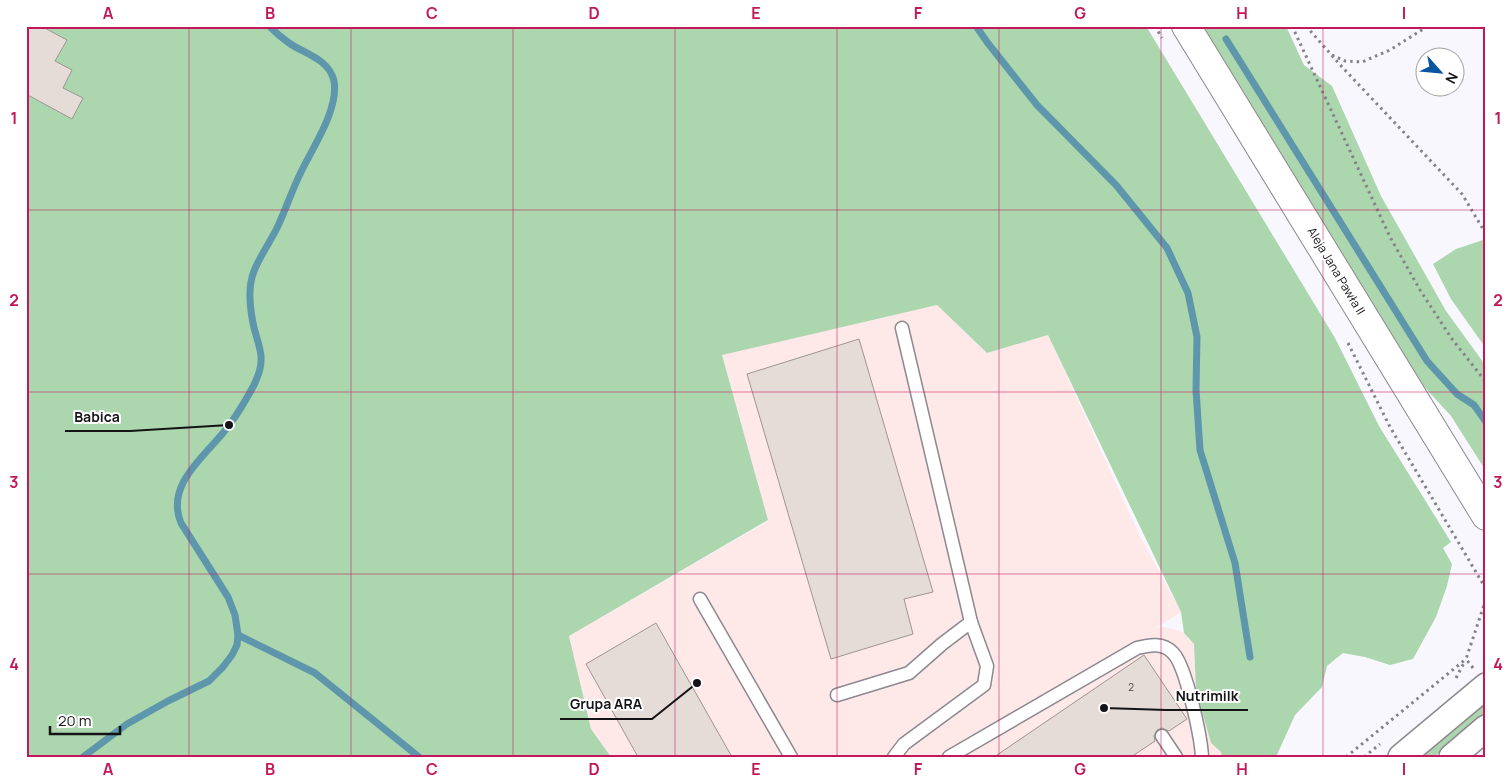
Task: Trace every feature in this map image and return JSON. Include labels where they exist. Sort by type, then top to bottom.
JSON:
[{"type":"street","name":"Aleja Jana Pawła II","points":[[1186,26],[1486,516]]},
{"type":"street","points":[[1401,757],[1485,686]]},
{"type":"street","points":[[1452,757],[1486,728]]},
{"type":"lane","points":[[894,757],[904,744],[984,686],[987,666],[971,622],[902,328]]},
{"type":"lane","points":[[700,599],[791,757]]},
{"type":"lane","points":[[837,695],[908,673],[971,622]]},
{"type":"lane","points":[[949,757],[1136,648],[1152,644],[1159,645],[1172,652],[1181,666],[1200,738],[1202,757]]},
{"type":"lane","points":[[1162,736],[1176,757]]},
{"type":"path","points":[[1292,26],[1390,236],[1420,290],[1452,339],[1486,382]]},
{"type":"path","points":[[1306,26],[1462,194],[1486,234]]},
{"type":"path","points":[[1330,54],[1345,61],[1362,62],[1390,50],[1428,26]]},
{"type":"path","points":[[1347,342],[1390,427],[1486,589]]},
{"type":"path","points":[[1346,757],[1466,658],[1486,599]]},
{"type":"path","points":[[1466,658],[1485,686]]},
{"type":"shaded area","points":[[937,305],[987,353],[1048,335],[1139,534],[1181,612],[1156,628],[1175,629],[1184,633],[1194,644],[1196,690],[1211,743],[1221,752],[1222,757],[611,757],[591,729],[569,636],[768,521],[722,354]]},
{"type":"green space","points":[[26,26],[1146,26],[1335,338],[1379,426],[1451,542],[1443,548],[1452,564],[1447,586],[1436,617],[1413,659],[1390,665],[1365,657],[1343,653],[1327,666],[1322,687],[1295,715],[1276,757],[1222,757],[1221,752],[1211,743],[1196,690],[1194,644],[1184,633],[1181,612],[1048,335],[987,353],[937,305],[722,355],[768,520],[569,636],[591,729],[611,757],[26,757]]},
{"type":"green space","points":[[1201,26],[1286,26],[1304,65],[1332,86],[1381,196],[1446,311],[1486,366],[1486,471],[1451,416],[1418,380]]},
{"type":"green space","points":[[1486,239],[1485,347],[1451,299],[1433,264],[1456,249]]},
{"type":"green space","points":[[1486,697],[1486,714],[1434,757],[1413,757]]},
{"type":"building","points":[[26,26],[41,26],[67,40],[55,61],[72,70],[63,88],[83,98],[72,119],[26,94]]},
{"type":"building","points":[[859,339],[933,592],[904,599],[913,634],[831,659],[747,374]]},
{"type":"building","points":[[656,623],[732,757],[638,757],[586,664]]},
{"type":"building","points":[[1144,655],[1187,719],[1169,731],[1162,728],[1157,730],[1154,736],[1155,741],[1131,757],[994,757]]},
{"type":"waterway","points":[[83,757],[127,724],[209,681],[223,667],[237,645],[238,635],[235,615],[228,597],[181,523],[177,508],[179,494],[184,481],[192,469],[237,415],[257,378],[261,356],[251,311],[250,290],[252,277],[277,228],[301,172],[324,128],[333,104],[335,92],[334,81],[327,67],[316,58],[289,43],[269,26]]},
{"type":"waterway","points":[[976,26],[1037,105],[1116,185],[1167,248],[1188,293],[1197,337],[1196,390],[1200,450],[1235,563],[1250,657]]},
{"type":"waterway","points":[[1226,39],[1427,361],[1457,394],[1474,405],[1486,422]]},
{"type":"waterway","points":[[238,635],[315,673],[419,757]]},
{"type":"place","name":"Babica","points":[[229,425]]},
{"type":"place","name":"Grupa ARA","points":[[697,683]]},
{"type":"place","name":"Nutrimilk","points":[[1104,708]]}]
